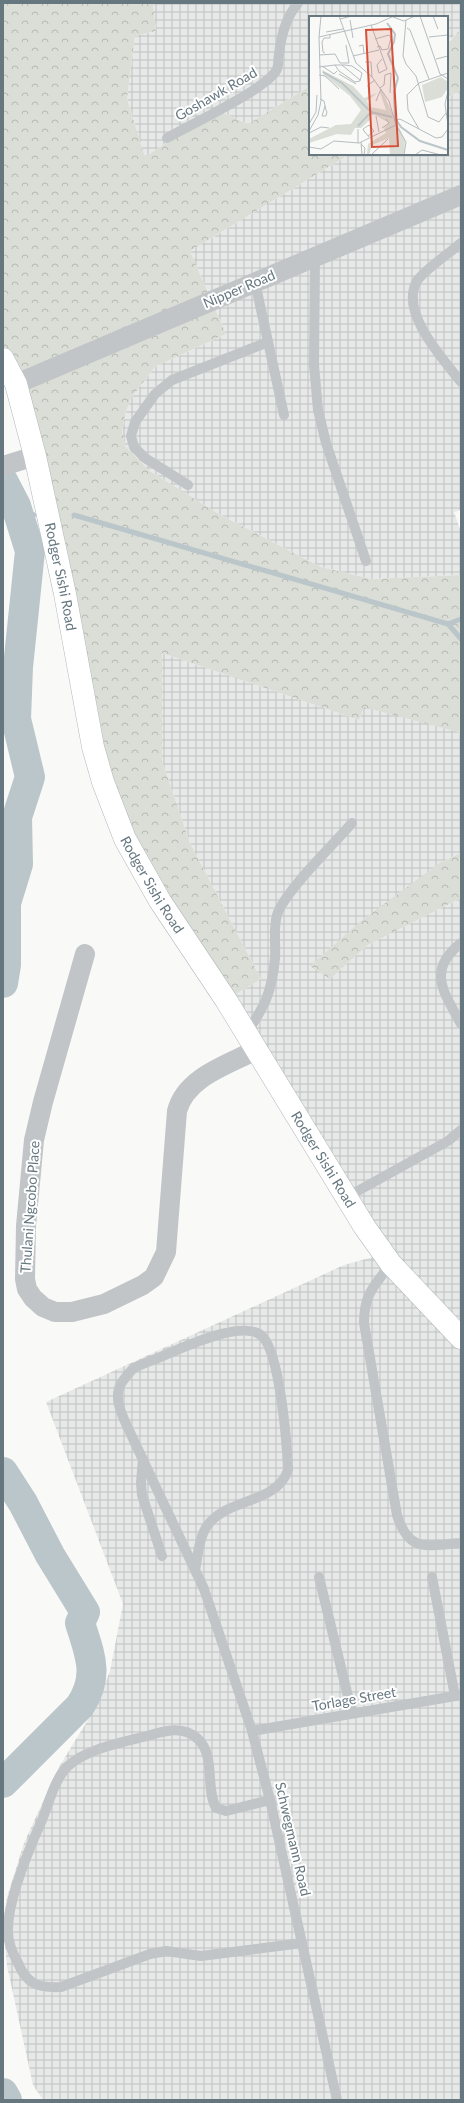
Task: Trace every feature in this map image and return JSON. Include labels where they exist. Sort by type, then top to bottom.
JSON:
[{"type":"street","name":"Nipper Road","points":[[16,384],[461,195]]},
{"type":"street","name":"Rodger Sishi Road","points":[[3,358],[16,384],[35,456],[65,594],[94,747],[115,817],[136,860],[160,901],[251,1042],[345,1198],[391,1264],[461,1338]]},
{"type":"street","points":[[9,464],[35,456]]},
{"type":"street","name":"Thulani Ngcobo Place","points":[[85,954],[43,1102],[34,1140],[26,1226],[25,1279],[27,1289],[33,1298],[43,1307],[55,1312],[72,1312],[104,1304],[143,1285],[154,1277],[166,1252],[177,1111],[180,1100],[187,1089],[251,1042]]},
{"type":"lane","name":"Goshawk Road","points":[[167,138],[253,90],[269,79],[277,70],[281,39],[287,22],[298,3]]},
{"type":"lane","points":[[461,243],[418,280],[412,292],[412,304],[430,341],[461,382]]},
{"type":"lane","points":[[316,257],[314,365],[318,410],[326,443],[366,561]]},
{"type":"lane","points":[[255,282],[284,415]]},
{"type":"lane","points":[[188,485],[145,458],[134,447],[131,436],[135,422],[154,394],[172,380],[268,342]]},
{"type":"lane","points":[[251,1042],[268,999],[275,957],[277,916],[280,908],[292,891],[352,823]]},
{"type":"lane","points":[[461,943],[448,953],[441,968],[444,994],[461,1024]]},
{"type":"lane","points":[[345,1198],[448,1141],[461,1130]]},
{"type":"lane","points":[[391,1264],[370,1291],[364,1306],[364,1323],[397,1515],[402,1530],[411,1541],[422,1545],[461,1543]]},
{"type":"lane","name":"Schwegmann Road","points":[[195,1570],[201,1540],[207,1526],[220,1513],[263,1495],[279,1486],[285,1478],[288,1470],[275,1367],[269,1345],[262,1336],[255,1332],[236,1331],[214,1335],[134,1369],[121,1383],[118,1395],[120,1411],[143,1460],[195,1570],[204,1589],[252,1731],[270,1800],[337,2100]]},
{"type":"lane","points":[[143,1460],[141,1483],[142,1495],[162,1556]]},
{"type":"lane","points":[[319,1577],[352,1713]]},
{"type":"lane","points":[[432,1577],[458,1696]]},
{"type":"lane","name":"Torlage Street","points":[[252,1731],[458,1696]]},
{"type":"lane","points":[[270,1800],[226,1811],[216,1808],[211,1800],[205,1750],[200,1740],[192,1734],[181,1730],[160,1732],[85,1754],[68,1766],[58,1782],[31,1843],[9,1914],[8,1934],[12,1950],[19,1967],[30,1982],[46,1988],[61,1987],[150,1954],[166,1951],[201,1956],[302,1943]]},
{"type":"shaded area","points":[[153,3],[461,3],[461,28],[449,41],[448,16],[309,16],[309,87],[248,124],[221,112],[208,115],[145,157],[127,99],[135,36],[156,31]]},
{"type":"shaded area","points":[[461,90],[461,510],[454,512],[461,532],[461,575],[371,579],[321,567],[219,514],[150,471],[125,446],[122,431],[125,415],[131,398],[155,367],[226,334],[190,251],[348,155],[448,155],[448,97]]},
{"type":"shaded area","points":[[162,653],[359,720],[364,706],[459,732],[461,736],[461,853],[441,862],[330,979],[368,945],[461,898],[461,2100],[43,2100],[33,2085],[7,1966],[3,1924],[7,1897],[24,1843],[59,1767],[97,1705],[110,1671],[123,1604],[46,1402],[344,1265],[384,1254],[226,1000],[261,979],[190,843],[162,761]]},
{"type":"green space","points":[[3,3],[153,3],[156,31],[135,36],[127,99],[145,157],[208,115],[221,112],[248,124],[309,87],[309,155],[348,155],[190,251],[226,334],[155,367],[131,398],[125,415],[122,431],[125,446],[150,471],[219,514],[321,567],[371,579],[461,575],[461,736],[458,732],[364,707],[359,720],[162,653],[162,761],[190,843],[261,979],[226,1000],[126,839],[3,357]]},
{"type":"green space","points":[[461,28],[461,90],[448,97],[448,40],[450,41]]},
{"type":"green space","points":[[461,853],[461,898],[368,945],[330,979],[310,966],[361,921],[441,862]]},
{"type":"waterway","points":[[3,481],[16,506],[30,551],[18,667],[16,719],[30,777],[17,817],[18,864],[6,903],[6,965],[3,983]]},
{"type":"waterway","points":[[16,506],[34,515]]},
{"type":"waterway","points":[[74,515],[448,624],[461,619]]},
{"type":"waterway","points":[[448,624],[461,639]]},
{"type":"waterway","points":[[3,1472],[23,1503],[50,1555],[85,1612],[80,1623],[90,1655],[91,1665],[90,1685],[80,1706],[3,1783]]},
{"type":"waterway","points":[[3,2093],[7,2100]]}]
